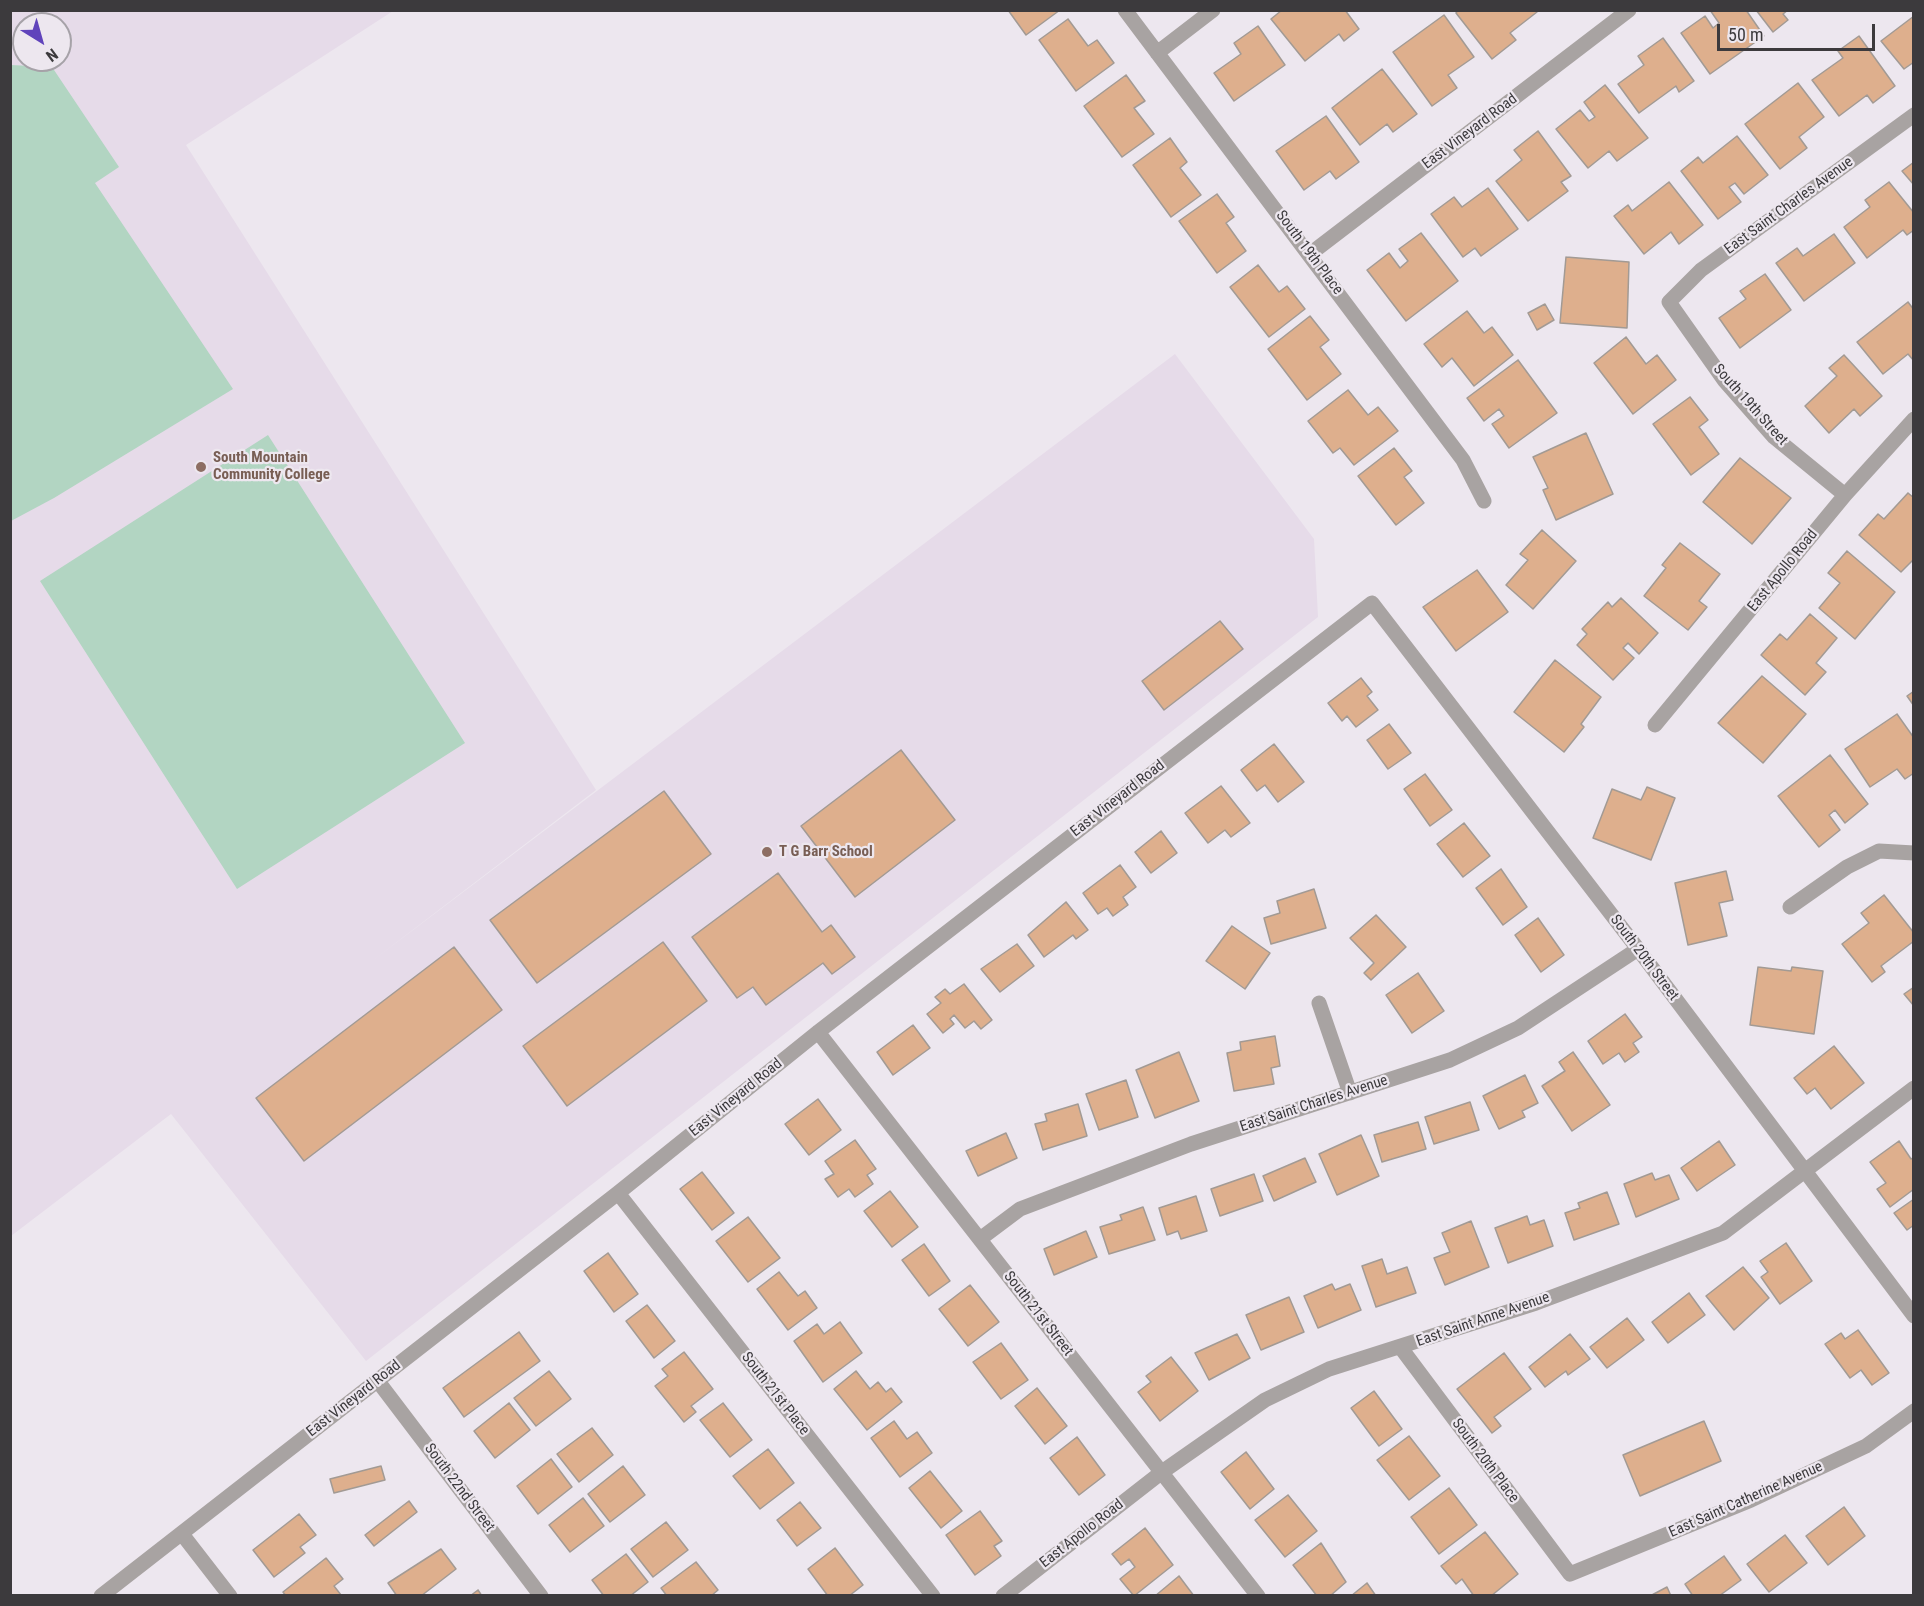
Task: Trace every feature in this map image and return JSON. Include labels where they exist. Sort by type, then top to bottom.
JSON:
[{"type":"street","name":"South 19th Place","points":[[1125,10],[1463,460],[1484,501]]},
{"type":"street","points":[[1157,53],[1213,10]]},
{"type":"street","name":"East Vineyard Road","points":[[1310,254],[1629,10]]},
{"type":"street","name":"East Saint Charles Avenue","points":[[1669,302],[1701,270],[1914,115]]},
{"type":"street","name":"South 19th Street","points":[[1669,302],[1724,380],[1774,436],[1845,495]]},
{"type":"street","name":"East Apollo Road","points":[[1654,725],[1845,495],[1914,419]]},
{"type":"street","name":"East Vineyard Road","points":[[101,1596],[618,1193],[818,1032],[1372,603]]},
{"type":"street","name":"South 20th Street","points":[[1372,603],[1638,949],[1914,1316]]},
{"type":"street","points":[[1790,907],[1847,867],[1879,851],[1914,853]]},
{"type":"street","name":"East Saint Charles Avenue","points":[[980,1239],[1020,1209],[1191,1144],[1450,1060],[1518,1028],[1638,949]]},
{"type":"street","points":[[1319,1003],[1350,1093]]},
{"type":"street","name":"South 21st Street","points":[[818,1032],[1258,1596]]},
{"type":"street","points":[[1806,1171],[1914,1088]]},
{"type":"street","name":"East Saint Anne Avenue","points":[[1162,1472],[1265,1400],[1329,1369],[1401,1348],[1645,1264],[1722,1233],[1806,1171]]},
{"type":"street","name":"South 21st Place","points":[[618,1193],[933,1596]]},
{"type":"street","name":"South 20th Place","points":[[1401,1348],[1570,1574]]},
{"type":"street","name":"South 22nd Street","points":[[377,1380],[541,1596]]},
{"type":"street","name":"East Saint Catherine Avenue","points":[[1570,1574],[1750,1500],[1866,1446],[1914,1411]]},
{"type":"street","name":"East Apollo Road","points":[[1003,1596],[1162,1472]]},
{"type":"street","points":[[182,1534],[230,1596]]},
{"type":"shaded area","points":[[11,11],[393,11],[186,145],[596,790],[372,961],[1175,354],[1314,539],[1318,617],[366,1361],[171,1114],[11,1236]]},
{"type":"green space","points":[[11,65],[12,72],[55,72],[119,167],[95,183],[233,389],[54,498],[11,521]]},
{"type":"green space","points":[[268,435],[465,743],[237,889],[40,581]]},
{"type":"building","points":[[1008,10],[1060,10],[1026,35]]},
{"type":"building","points":[[1282,10],[1345,10],[1359,29],[1344,41],[1339,34],[1305,61],[1271,19]]},
{"type":"building","points":[[1458,10],[1536,10],[1537,12],[1510,33],[1516,40],[1492,59],[1456,13]]},
{"type":"building","points":[[1710,10],[1746,10],[1764,36],[1710,74],[1681,33],[1705,16],[1713,28],[1719,23]]},
{"type":"building","points":[[1756,10],[1788,10],[1783,14],[1788,20],[1773,32]]},
{"type":"building","points":[[1444,15],[1474,57],[1448,75],[1457,88],[1432,106],[1393,52]]},
{"type":"building","points":[[1914,16],[1914,62],[1904,69],[1881,41]]},
{"type":"building","points":[[1068,19],[1088,46],[1097,40],[1114,63],[1076,91],[1039,40]]},
{"type":"building","points":[[1258,26],[1285,65],[1234,101],[1214,73],[1241,54],[1234,43]]},
{"type":"building","points":[[1859,36],[1895,86],[1873,103],[1867,95],[1839,116],[1812,80],[1843,58],[1838,51]]},
{"type":"building","points":[[1663,38],[1694,81],[1679,92],[1676,86],[1639,113],[1618,84],[1644,65],[1638,56]]},
{"type":"building","points":[[1382,69],[1417,114],[1393,132],[1387,124],[1360,145],[1332,108]]},
{"type":"building","points":[[1126,75],[1145,101],[1134,108],[1154,134],[1122,157],[1084,106]]},
{"type":"building","points":[[1798,83],[1824,117],[1799,137],[1807,148],[1780,169],[1745,124]]},
{"type":"building","points":[[1605,85],[1648,138],[1617,161],[1609,151],[1588,168],[1556,129],[1580,110],[1589,121],[1595,117],[1584,102]]},
{"type":"building","points":[[1326,116],[1359,162],[1336,179],[1330,171],[1304,190],[1276,151]]},
{"type":"building","points":[[1538,131],[1571,176],[1561,182],[1568,191],[1528,221],[1496,181],[1522,160],[1514,150]]},
{"type":"building","points":[[1737,136],[1768,175],[1744,194],[1735,183],[1729,187],[1741,202],[1718,219],[1681,171],[1698,157],[1703,163]]},
{"type":"building","points":[[1170,138],[1187,162],[1180,168],[1201,195],[1171,217],[1133,165]]},
{"type":"building","points":[[1914,162],[1914,185],[1902,171]]},
{"type":"building","points":[[1669,182],[1703,225],[1679,244],[1671,232],[1644,254],[1614,216],[1628,205],[1632,211]]},
{"type":"building","points":[[1889,182],[1914,213],[1914,230],[1907,235],[1903,230],[1867,258],[1844,227],[1870,207],[1865,200]]},
{"type":"building","points":[[1488,188],[1518,229],[1481,256],[1475,248],[1463,257],[1431,214],[1454,197],[1462,207]]},
{"type":"building","points":[[1217,194],[1234,217],[1226,223],[1246,251],[1217,273],[1179,221]]},
{"type":"building","points":[[1421,233],[1458,281],[1406,321],[1367,270],[1389,253],[1400,268],[1408,261],[1399,249]]},
{"type":"building","points":[[1834,234],[1855,263],[1804,301],[1776,263],[1797,248],[1803,256]]},
{"type":"building","points":[[1566,257],[1629,262],[1627,328],[1560,323]]},
{"type":"building","points":[[1258,265],[1279,292],[1287,286],[1305,309],[1269,337],[1230,287]]},
{"type":"building","points":[[1765,274],[1791,310],[1740,348],[1719,318],[1746,299],[1740,291]]},
{"type":"building","points":[[1908,302],[1914,310],[1914,361],[1908,354],[1883,374],[1857,342]]},
{"type":"building","points":[[1545,304],[1554,320],[1537,330],[1528,313]]},
{"type":"building","points":[[1467,311],[1484,333],[1492,327],[1513,355],[1474,386],[1452,358],[1442,367],[1424,344]]},
{"type":"building","points":[[1310,316],[1329,340],[1320,347],[1341,374],[1307,400],[1268,349]]},
{"type":"building","points":[[1626,337],[1646,364],[1657,355],[1676,380],[1633,414],[1594,363]]},
{"type":"building","points":[[1844,355],[1882,396],[1860,416],[1854,409],[1829,433],[1805,406],[1837,376],[1829,368]]},
{"type":"building","points":[[1518,360],[1557,413],[1509,448],[1492,424],[1504,416],[1499,409],[1484,421],[1467,398]]},
{"type":"building","points":[[1348,390],[1368,415],[1378,407],[1398,431],[1354,465],[1340,448],[1333,453],[1308,421]]},
{"type":"building","points":[[1690,397],[1708,420],[1699,427],[1719,454],[1691,475],[1653,424]]},
{"type":"building","points":[[1586,433],[1613,494],[1556,520],[1543,490],[1548,488],[1533,457]]},
{"type":"building","points":[[1394,448],[1412,471],[1404,477],[1424,503],[1396,525],[1358,476]]},
{"type":"building","points":[[1740,458],[1791,498],[1752,544],[1703,502]]},
{"type":"building","points":[[1908,493],[1914,498],[1914,559],[1901,572],[1859,535],[1878,514],[1884,519]]},
{"type":"building","points":[[1542,530],[1576,561],[1533,609],[1506,585],[1528,560],[1520,554]]},
{"type":"building","points":[[1680,543],[1720,574],[1699,601],[1707,607],[1688,630],[1644,596],[1666,568],[1662,565]]},
{"type":"building","points":[[1847,551],[1895,592],[1855,639],[1819,608],[1840,583],[1828,573]]},
{"type":"building","points":[[1477,570],[1508,612],[1456,651],[1423,607]]},
{"type":"building","points":[[1621,598],[1658,633],[1639,654],[1628,643],[1623,648],[1634,658],[1613,680],[1577,645],[1587,634],[1582,629],[1608,602],[1612,607]]},
{"type":"building","points":[[1810,614],[1837,638],[1816,663],[1826,672],[1805,695],[1761,655],[1780,634],[1787,640]]},
{"type":"building","points":[[1220,621],[1243,649],[1164,710],[1142,681]]},
{"type":"building","points":[[1555,660],[1601,697],[1581,724],[1584,727],[1564,752],[1514,712]]},
{"type":"building","points":[[1762,676],[1806,714],[1763,763],[1718,723]]},
{"type":"building","points":[[1361,678],[1372,692],[1367,696],[1378,710],[1356,727],[1347,716],[1342,721],[1328,703]]},
{"type":"building","points":[[1914,691],[1914,706],[1907,696]]},
{"type":"building","points":[[1897,714],[1914,738],[1914,773],[1905,779],[1897,769],[1870,787],[1845,749]]},
{"type":"building","points":[[1389,724],[1411,753],[1388,769],[1367,740]]},
{"type":"building","points":[[1274,744],[1304,782],[1278,802],[1265,785],[1257,791],[1241,770]]},
{"type":"building","points":[[901,750],[955,820],[855,897],[801,826]]},
{"type":"building","points":[[1830,755],[1868,804],[1845,823],[1835,810],[1829,815],[1840,830],[1819,847],[1778,796]]},
{"type":"building","points":[[1425,774],[1452,810],[1430,826],[1404,789]]},
{"type":"building","points":[[1221,786],[1250,823],[1231,837],[1225,830],[1208,843],[1185,813]]},
{"type":"building","points":[[1647,787],[1675,798],[1651,860],[1593,838],[1612,789],[1641,800]]},
{"type":"building","points":[[664,791],[711,854],[537,983],[490,920]]},
{"type":"building","points":[[1464,823],[1490,856],[1463,877],[1437,844]]},
{"type":"building","points":[[1161,831],[1177,853],[1151,873],[1135,852]]},
{"type":"building","points":[[1120,865],[1136,887],[1123,897],[1128,905],[1113,916],[1107,908],[1098,914],[1083,893]]},
{"type":"building","points":[[1501,869],[1527,907],[1503,925],[1476,888]]},
{"type":"building","points":[[1726,871],[1733,900],[1719,903],[1727,936],[1688,945],[1675,883]]},
{"type":"building","points":[[778,873],[822,932],[831,925],[855,957],[832,974],[823,963],[766,1005],[753,987],[737,998],[692,937]]},
{"type":"building","points":[[1314,889],[1326,928],[1271,944],[1264,918],[1280,913],[1277,901]]},
{"type":"building","points":[[1884,895],[1914,933],[1914,941],[1881,966],[1885,972],[1872,982],[1842,944],[1869,923],[1861,913]]},
{"type":"building","points":[[1066,902],[1088,930],[1076,939],[1073,935],[1044,957],[1028,935]]},
{"type":"building","points":[[1376,915],[1406,947],[1371,980],[1364,973],[1374,963],[1350,938]]},
{"type":"building","points":[[1538,918],[1564,955],[1541,972],[1515,935]]},
{"type":"building","points":[[1232,926],[1270,953],[1245,989],[1206,961]]},
{"type":"building","points":[[663,942],[707,1001],[567,1106],[523,1046]]},
{"type":"building","points":[[1017,944],[1034,966],[1000,992],[981,969]]},
{"type":"building","points":[[454,947],[502,1010],[304,1161],[256,1098]]},
{"type":"building","points":[[1758,967],[1791,971],[1792,967],[1823,971],[1814,1034],[1750,1025]]},
{"type":"building","points":[[1418,973],[1444,1011],[1412,1033],[1386,995]]},
{"type":"building","points":[[964,984],[992,1020],[981,1029],[974,1021],[965,1028],[954,1015],[950,1019],[954,1024],[943,1033],[927,1014],[941,1003],[935,997],[945,989],[950,994]]},
{"type":"building","points":[[1914,987],[1914,1006],[1904,994]]},
{"type":"building","points":[[1625,1014],[1642,1037],[1633,1043],[1639,1052],[1625,1062],[1619,1053],[1603,1064],[1588,1041]]},
{"type":"building","points":[[913,1025],[930,1048],[893,1075],[877,1052]]},
{"type":"building","points":[[1275,1036],[1280,1066],[1271,1068],[1274,1084],[1234,1091],[1227,1053],[1241,1050],[1240,1042]]},
{"type":"building","points":[[1834,1046],[1864,1083],[1831,1109],[1815,1088],[1807,1094],[1794,1078]]},
{"type":"building","points":[[1179,1052],[1199,1101],[1155,1118],[1136,1070]]},
{"type":"building","points":[[1573,1052],[1610,1105],[1572,1131],[1542,1086],[1565,1071],[1559,1062]]},
{"type":"building","points":[[1525,1075],[1538,1103],[1522,1111],[1525,1117],[1499,1129],[1483,1096]]},
{"type":"building","points":[[1126,1080],[1138,1117],[1099,1130],[1086,1094]]},
{"type":"building","points":[[818,1099],[841,1130],[809,1155],[785,1124]]},
{"type":"building","points":[[1470,1102],[1479,1130],[1434,1144],[1425,1117]]},
{"type":"building","points":[[1078,1104],[1087,1136],[1043,1150],[1035,1124],[1047,1121],[1045,1114]]},
{"type":"building","points":[[1418,1122],[1426,1149],[1382,1162],[1374,1135]]},
{"type":"building","points":[[1006,1133],[1017,1158],[978,1176],[966,1151]]},
{"type":"building","points":[[1361,1135],[1379,1176],[1337,1195],[1319,1154]]},
{"type":"building","points":[[855,1140],[876,1169],[867,1175],[873,1184],[855,1197],[849,1189],[838,1197],[825,1179],[834,1174],[825,1161]]},
{"type":"building","points":[[1719,1141],[1735,1165],[1697,1191],[1681,1168]]},
{"type":"building","points":[[1899,1141],[1911,1159],[1914,1157],[1914,1189],[1890,1207],[1877,1189],[1886,1183],[1870,1162]]},
{"type":"building","points":[[1305,1158],[1316,1182],[1274,1201],[1263,1176]]},
{"type":"building","points":[[702,1172],[734,1213],[712,1230],[680,1189]]},
{"type":"building","points":[[1652,1173],[1655,1180],[1669,1175],[1679,1199],[1636,1217],[1624,1184]]},
{"type":"building","points":[[1254,1174],[1263,1201],[1220,1216],[1211,1189]]},
{"type":"building","points":[[890,1191],[918,1227],[892,1247],[864,1211]]},
{"type":"building","points":[[1607,1192],[1619,1224],[1574,1240],[1565,1213],[1580,1208],[1578,1203]]},
{"type":"building","points":[[1196,1196],[1207,1231],[1181,1239],[1178,1231],[1167,1235],[1159,1208]]},
{"type":"building","points":[[1914,1199],[1914,1225],[1907,1230],[1894,1213]]},
{"type":"building","points":[[1143,1207],[1155,1240],[1109,1254],[1100,1227],[1122,1220],[1120,1215]]},
{"type":"building","points":[[1527,1216],[1530,1225],[1544,1220],[1553,1246],[1508,1263],[1495,1228]]},
{"type":"building","points":[[748,1217],[780,1258],[748,1282],[716,1241]]},
{"type":"building","points":[[1471,1221],[1489,1267],[1445,1285],[1434,1258],[1450,1252],[1442,1233]]},
{"type":"building","points":[[1086,1231],[1097,1257],[1054,1275],[1044,1249]]},
{"type":"building","points":[[1786,1243],[1812,1281],[1780,1304],[1761,1277],[1768,1272],[1760,1261]]},
{"type":"building","points":[[924,1244],[950,1281],[929,1296],[902,1260]]},
{"type":"building","points":[[608,1253],[638,1294],[614,1312],[584,1271]]},
{"type":"building","points":[[1382,1259],[1387,1274],[1407,1267],[1416,1293],[1376,1307],[1362,1266]]},
{"type":"building","points":[[1743,1267],[1769,1298],[1734,1330],[1706,1296]]},
{"type":"building","points":[[779,1272],[798,1296],[805,1291],[817,1308],[788,1330],[757,1289]]},
{"type":"building","points":[[1332,1284],[1335,1290],[1350,1284],[1361,1310],[1318,1328],[1304,1296]]},
{"type":"building","points":[[970,1285],[999,1322],[968,1346],[939,1309]]},
{"type":"building","points":[[1689,1293],[1705,1315],[1668,1343],[1652,1322]]},
{"type":"building","points":[[1289,1297],[1304,1332],[1261,1350],[1246,1315]]},
{"type":"building","points":[[647,1305],[675,1341],[654,1358],[626,1321]]},
{"type":"building","points":[[1627,1318],[1644,1340],[1607,1368],[1590,1347]]},
{"type":"building","points":[[840,1322],[862,1353],[823,1382],[794,1341],[817,1324],[824,1334]]},
{"type":"building","points":[[1858,1330],[1889,1373],[1872,1385],[1861,1370],[1850,1378],[1825,1344],[1841,1333],[1845,1339]]},
{"type":"building","points":[[519,1332],[540,1361],[464,1417],[443,1388]]},
{"type":"building","points":[[1237,1334],[1250,1358],[1209,1380],[1195,1353]]},
{"type":"building","points":[[1570,1334],[1590,1359],[1568,1375],[1566,1371],[1545,1387],[1529,1367]]},
{"type":"building","points":[[1001,1343],[1028,1380],[1001,1399],[973,1362]]},
{"type":"building","points":[[684,1352],[713,1389],[691,1406],[696,1412],[684,1422],[655,1386],[668,1376],[662,1369]]},
{"type":"building","points":[[1504,1353],[1531,1389],[1494,1417],[1501,1426],[1492,1433],[1457,1389]]},
{"type":"building","points":[[1171,1357],[1198,1391],[1160,1421],[1138,1392],[1151,1382],[1146,1376]]},
{"type":"building","points":[[549,1371],[571,1399],[536,1426],[514,1398]]},
{"type":"building","points":[[856,1371],[870,1389],[878,1382],[886,1392],[891,1388],[902,1402],[867,1430],[834,1389]]},
{"type":"building","points":[[1037,1388],[1067,1426],[1045,1444],[1015,1406]]},
{"type":"building","points":[[1374,1391],[1402,1429],[1379,1446],[1351,1408]]},
{"type":"building","points":[[509,1403],[530,1430],[495,1458],[474,1431]]},
{"type":"building","points":[[723,1403],[752,1440],[730,1457],[700,1420]]},
{"type":"building","points":[[894,1421],[907,1439],[917,1432],[932,1453],[900,1477],[871,1438]]},
{"type":"building","points":[[1704,1421],[1721,1461],[1640,1496],[1623,1455]]},
{"type":"building","points":[[592,1428],[613,1455],[579,1482],[557,1454]]},
{"type":"building","points":[[1409,1436],[1440,1476],[1409,1500],[1377,1460]]},
{"type":"building","points":[[1077,1437],[1105,1475],[1079,1495],[1050,1458]]},
{"type":"building","points":[[768,1449],[794,1483],[760,1509],[733,1476]]},
{"type":"building","points":[[1246,1452],[1274,1489],[1250,1509],[1221,1472]]},
{"type":"building","points":[[551,1459],[572,1487],[538,1514],[517,1486]]},
{"type":"building","points":[[381,1466],[385,1480],[334,1493],[330,1479]]},
{"type":"building","points":[[623,1466],[645,1495],[610,1522],[588,1494]]},
{"type":"building","points":[[930,1471],[962,1511],[941,1528],[909,1488]]},
{"type":"building","points":[[1449,1488],[1477,1525],[1439,1554],[1411,1517]]},
{"type":"building","points":[[1288,1495],[1317,1531],[1285,1557],[1255,1520]]},
{"type":"building","points":[[583,1498],[604,1526],[570,1552],[549,1525]]},
{"type":"building","points":[[409,1501],[417,1512],[374,1546],[365,1535]]},
{"type":"building","points":[[800,1502],[821,1528],[797,1546],[777,1520]]},
{"type":"building","points":[[1844,1507],[1865,1536],[1828,1565],[1806,1536]]},
{"type":"building","points":[[980,1511],[1002,1541],[994,1546],[1001,1556],[975,1575],[946,1535]]},
{"type":"building","points":[[299,1514],[316,1535],[300,1547],[305,1553],[274,1577],[253,1550]]},
{"type":"building","points":[[666,1522],[688,1550],[653,1577],[631,1549]]},
{"type":"building","points":[[1145,1528],[1173,1565],[1134,1596],[1120,1579],[1135,1567],[1129,1559],[1121,1565],[1112,1554]]},
{"type":"building","points":[[1485,1532],[1518,1574],[1491,1596],[1474,1596],[1462,1579],[1456,1584],[1441,1566]]},
{"type":"building","points":[[1785,1535],[1807,1563],[1769,1592],[1747,1564]]},
{"type":"building","points":[[1321,1543],[1346,1582],[1330,1596],[1317,1596],[1293,1565]]},
{"type":"building","points":[[835,1548],[863,1585],[849,1596],[828,1596],[808,1569]]},
{"type":"building","points":[[441,1549],[456,1569],[421,1596],[397,1596],[388,1583]]},
{"type":"building","points":[[626,1554],[648,1582],[630,1596],[604,1596],[592,1580]]},
{"type":"building","points":[[1724,1556],[1741,1580],[1719,1596],[1693,1596],[1685,1584]]},
{"type":"building","points":[[326,1558],[343,1579],[334,1586],[341,1595],[286,1596],[283,1592]]},
{"type":"building","points":[[696,1562],[718,1590],[711,1596],[667,1596],[661,1588]]},
{"type":"building","points":[[1179,1576],[1194,1596],[1155,1596]]},
{"type":"building","points":[[1367,1583],[1376,1596],[1351,1596]]},
{"type":"building","points":[[1667,1587],[1671,1596],[1650,1596]]},
{"type":"building","points":[[478,1590],[482,1596],[470,1596]]},
{"type":"place","name":"South Mountain Community College","points":[[201,467]]},
{"type":"place","name":"T G Barr School","points":[[767,852]]}]
